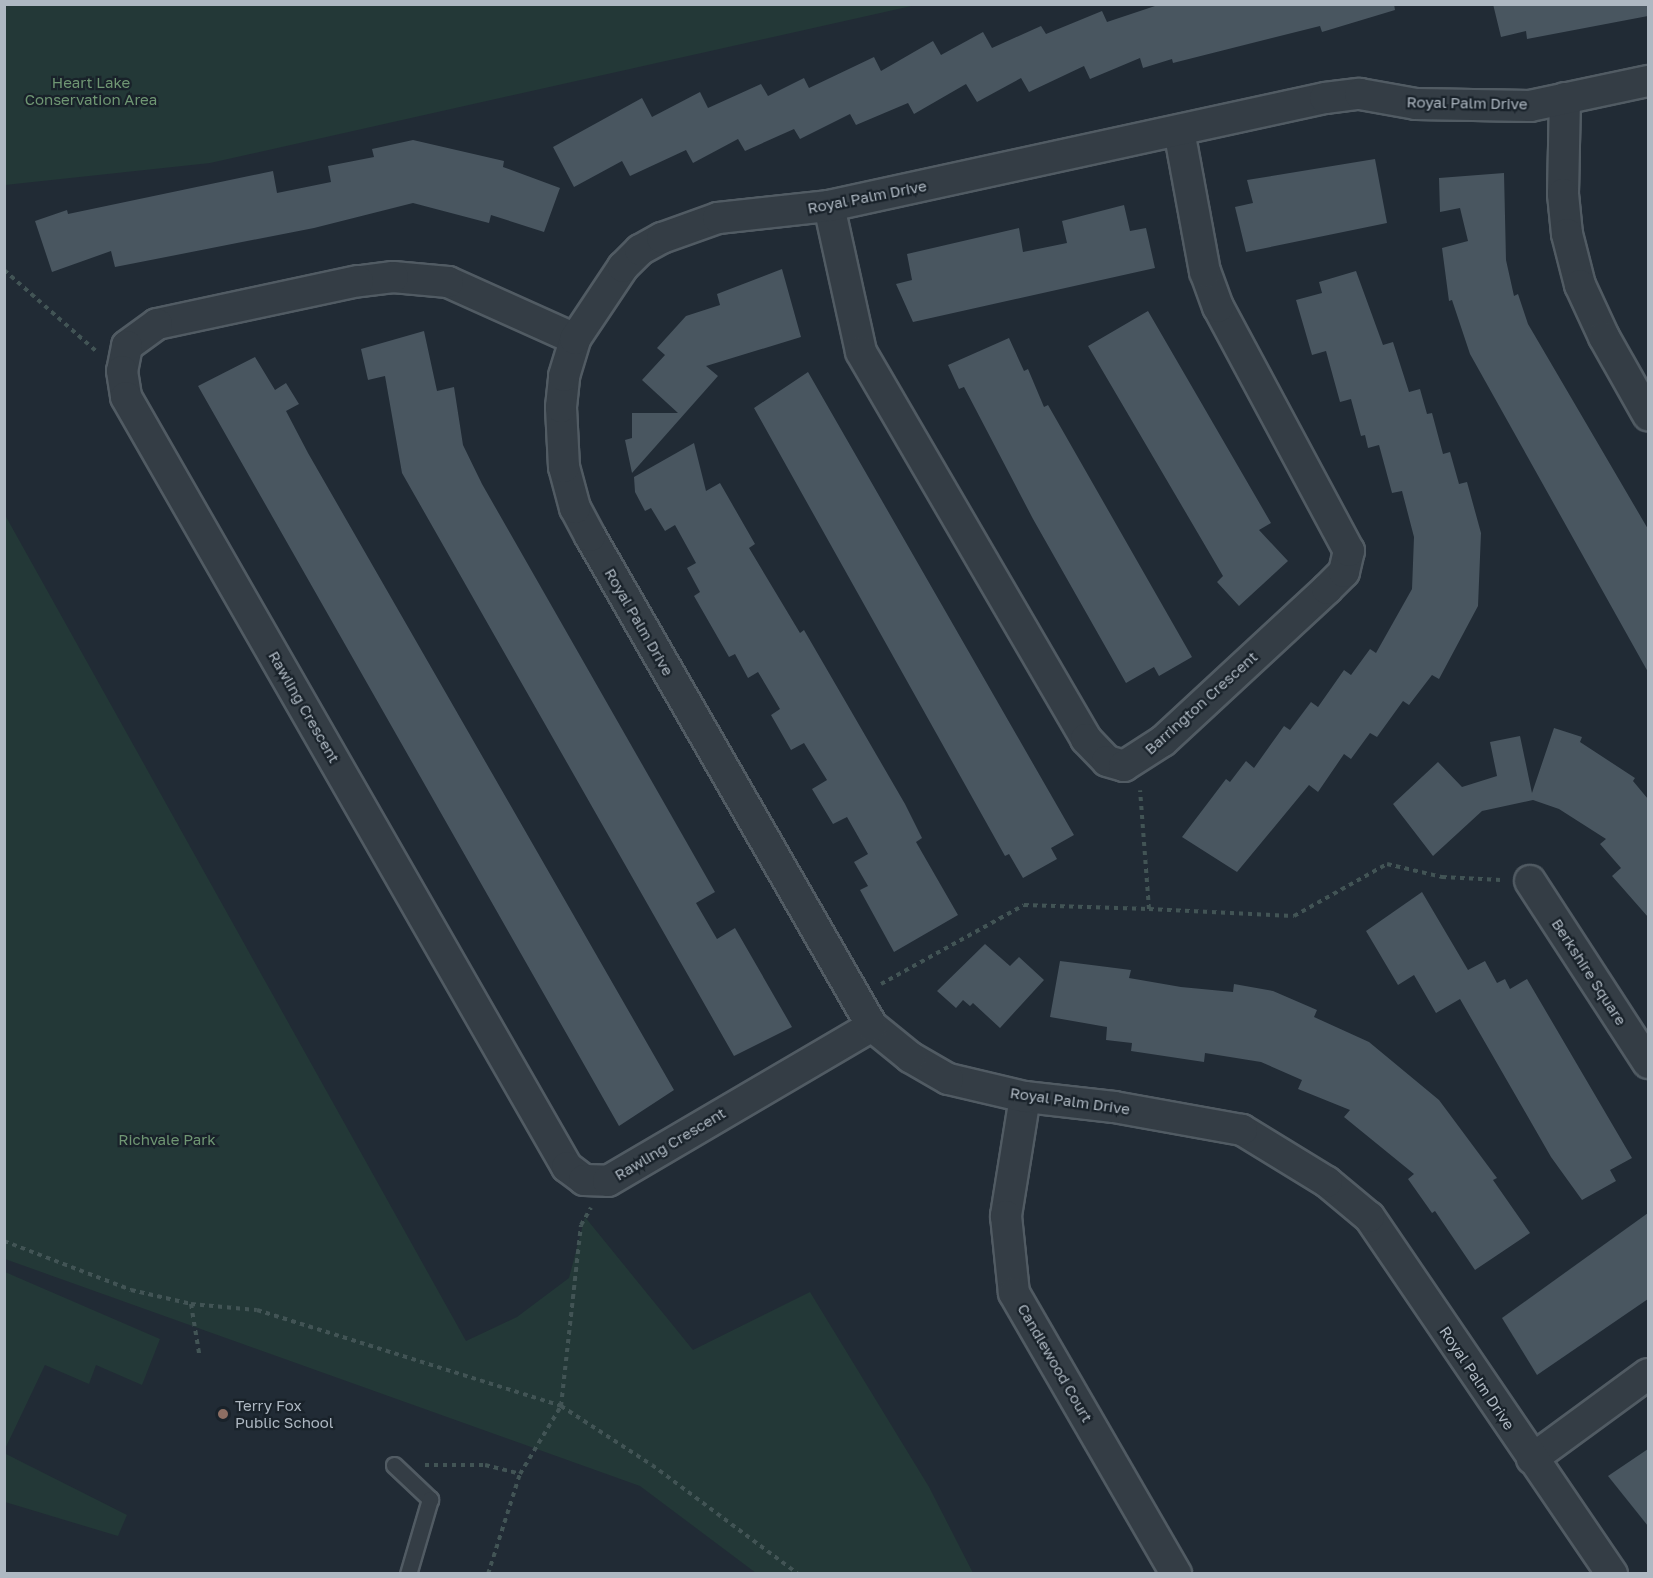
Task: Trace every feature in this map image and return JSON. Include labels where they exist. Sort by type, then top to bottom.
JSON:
[{"type":"street","name":"Royal Palm Drive","points":[[1612,1574],[1369,1217],[1327,1182],[1242,1130],[1114,1107],[1025,1097],[948,1078],[910,1057],[872,1026],[576,508],[564,467],[561,433],[564,376],[575,339],[623,267],[640,250],[662,238],[718,218],[829,206],[1326,98],[1360,94],[1416,104],[1530,106],[1648,81]]},
{"type":"street","points":[[1565,98],[1563,194],[1567,234],[1580,285],[1604,337],[1648,415]]},
{"type":"street","name":"Barrington Crescent","points":[[1124,766],[1162,741],[1327,589],[1344,572],[1349,551],[1218,307],[1205,272],[1179,131]]},
{"type":"street","points":[[829,206],[861,352],[1086,739],[1107,761],[1124,766]]},
{"type":"street","points":[[126,353],[127,346],[157,324],[393,277],[448,282],[575,339]]},
{"type":"street","name":"Rawling Crescent","points":[[126,353],[122,371],[126,397],[567,1167],[584,1180],[609,1181],[872,1026]]},
{"type":"street","name":"Berkshire Square","points":[[1530,881],[1648,1063]]},
{"type":"street","name":"Candlewood Court","points":[[1025,1097],[1006,1216],[1014,1293],[1176,1574]]},
{"type":"street","points":[[1532,1459],[1648,1374]]},
{"type":"lane","points":[[394,1465],[430,1500],[408,1574]]},
{"type":"path","points":[[4,270],[100,355],[126,353]]},
{"type":"path","points":[[1124,766],[1143,795],[1149,909]]},
{"type":"path","points":[[872,990],[908,966],[1024,904],[1294,916],[1387,864],[1442,877],[1530,881]]},
{"type":"path","points":[[488,1574],[520,1474],[561,1406],[581,1225],[609,1181]]},
{"type":"path","points":[[4,1241],[93,1278],[190,1304],[256,1310],[561,1406],[652,1465],[798,1574]]},
{"type":"path","points":[[190,1304],[199,1353]]},
{"type":"path","points":[[394,1465],[485,1465],[520,1474]]},
{"type":"green space","name":"Heart Lake Conservation Area","points":[[4,5],[916,5],[210,163],[5,185]]},
{"type":"green space","name":"Richvale Park","points":[[5,515],[466,1341],[517,1317],[569,1278],[585,1217],[693,1350],[810,1292],[929,1487],[973,1573],[756,1573],[640,1486],[5,1259]]},
{"type":"green space","points":[[5,1272],[160,1339],[142,1385],[96,1365],[89,1384],[45,1365],[5,1449]]},
{"type":"green space","points":[[4,1453],[127,1515],[118,1536],[5,1502]]},
{"type":"building","points":[[1161,4],[1394,4],[1395,10],[1322,32],[1320,26],[1173,63],[1172,59],[1143,68],[1140,58],[1090,79],[1084,66],[1029,92],[1021,78],[977,102],[966,84],[914,114],[908,103],[856,125],[850,114],[800,139],[794,129],[745,151],[738,139],[693,163],[686,150],[630,176],[622,161],[574,187],[553,147],[642,98],[652,117],[700,92],[708,108],[761,84],[768,96],[804,78],[809,88],[874,57],[881,71],[933,41],[941,55],[983,32],[992,48],[1041,26],[1046,34],[1102,11],[1107,22]]},
{"type":"building","points":[[1493,4],[1648,4],[1648,16],[1527,39],[1526,31],[1501,37]]},
{"type":"building","points":[[413,140],[504,161],[503,167],[560,188],[544,232],[491,215],[489,223],[413,203],[314,228],[115,267],[111,251],[52,272],[35,221],[67,210],[68,214],[273,171],[277,193],[331,182],[328,166],[374,157],[372,149]]},
{"type":"building","points":[[1375,159],[1387,223],[1246,252],[1235,207],[1253,203],[1247,180]]},
{"type":"building","points":[[1504,173],[1506,260],[1514,296],[1518,294],[1528,324],[1648,529],[1648,672],[1470,354],[1452,300],[1449,301],[1442,248],[1468,241],[1460,208],[1440,212],[1439,178]]},
{"type":"building","points":[[1124,205],[1130,231],[1146,228],[1155,268],[913,322],[896,284],[912,280],[907,254],[1019,228],[1023,252],[1067,243],[1062,221]]},
{"type":"building","points":[[782,269],[801,337],[706,366],[718,376],[632,473],[625,440],[632,438],[632,413],[678,413],[642,380],[665,355],[657,348],[686,316],[720,305],[717,294]]},
{"type":"building","points":[[1356,271],[1383,345],[1393,342],[1409,392],[1420,389],[1427,414],[1432,413],[1443,454],[1450,452],[1459,484],[1467,482],[1481,533],[1478,606],[1439,679],[1432,675],[1409,705],[1403,701],[1377,737],[1370,733],[1351,759],[1344,754],[1318,792],[1309,785],[1237,872],[1182,837],[1226,779],[1230,782],[1246,761],[1254,768],[1284,726],[1290,730],[1311,702],[1318,707],[1344,670],[1351,675],[1370,649],[1376,653],[1412,589],[1414,537],[1402,491],[1392,493],[1379,445],[1368,448],[1365,435],[1361,436],[1351,399],[1340,402],[1326,351],[1312,355],[1296,300],[1322,293],[1319,282]]},
{"type":"building","points":[[1148,311],[1271,523],[1259,530],[1288,561],[1239,606],[1217,582],[1223,576],[1088,346]]},
{"type":"building","points":[[424,331],[437,391],[454,387],[463,445],[482,484],[715,892],[696,903],[717,939],[735,928],[792,1027],[734,1056],[402,473],[385,376],[368,380],[361,349]]},
{"type":"building","points":[[1009,338],[1024,371],[1028,369],[1044,407],[1048,405],[1192,657],[1159,676],[1154,667],[1126,683],[1033,519],[964,387],[959,389],[948,365]]},
{"type":"building","points":[[255,357],[275,390],[286,383],[299,404],[286,411],[308,453],[674,1090],[619,1126],[198,386]]},
{"type":"building","points":[[808,372],[1074,835],[1051,848],[1057,859],[1023,878],[1009,854],[1005,856],[754,408]]},
{"type":"building","points":[[694,443],[706,491],[720,483],[755,544],[749,548],[800,633],[804,630],[905,804],[922,838],[916,842],[958,915],[894,952],[860,890],[868,886],[854,862],[868,854],[847,817],[833,824],[812,789],[827,780],[804,743],[791,750],[771,715],[780,709],[758,672],[748,678],[735,654],[729,657],[694,596],[700,592],[687,568],[696,563],[675,525],[665,531],[651,508],[645,511],[635,492],[634,477]]},
{"type":"building","points":[[1554,728],[1582,737],[1580,742],[1635,778],[1633,781],[1648,799],[1648,917],[1612,876],[1621,868],[1600,844],[1606,839],[1559,809],[1533,800],[1482,811],[1433,856],[1393,804],[1438,762],[1462,787],[1497,776],[1490,742],[1520,736],[1532,793]]},
{"type":"building","points":[[1422,892],[1468,970],[1485,961],[1497,983],[1505,979],[1510,989],[1527,979],[1632,1158],[1610,1170],[1616,1181],[1582,1200],[1551,1157],[1460,999],[1436,1013],[1414,975],[1398,985],[1366,931]]},
{"type":"building","points":[[985,944],[1010,966],[1019,957],[1044,980],[1000,1028],[973,1003],[970,1006],[963,1000],[956,1008],[937,991]]},
{"type":"building","points":[[1060,961],[1131,970],[1129,978],[1181,987],[1233,992],[1234,984],[1273,991],[1317,1010],[1314,1017],[1369,1042],[1439,1100],[1497,1178],[1493,1180],[1530,1233],[1475,1270],[1435,1211],[1432,1213],[1408,1179],[1414,1174],[1344,1117],[1350,1110],[1298,1089],[1302,1080],[1261,1062],[1205,1053],[1204,1062],[1131,1051],[1132,1043],[1106,1040],[1107,1027],[1050,1017]]},
{"type":"building","points":[[1648,1213],[1648,1299],[1537,1375],[1502,1318]]},
{"type":"building","points":[[1648,1449],[1648,1526],[1608,1476]]},
{"type":"place","name":"Terry Fox Public School","points":[[223,1414]]}]
